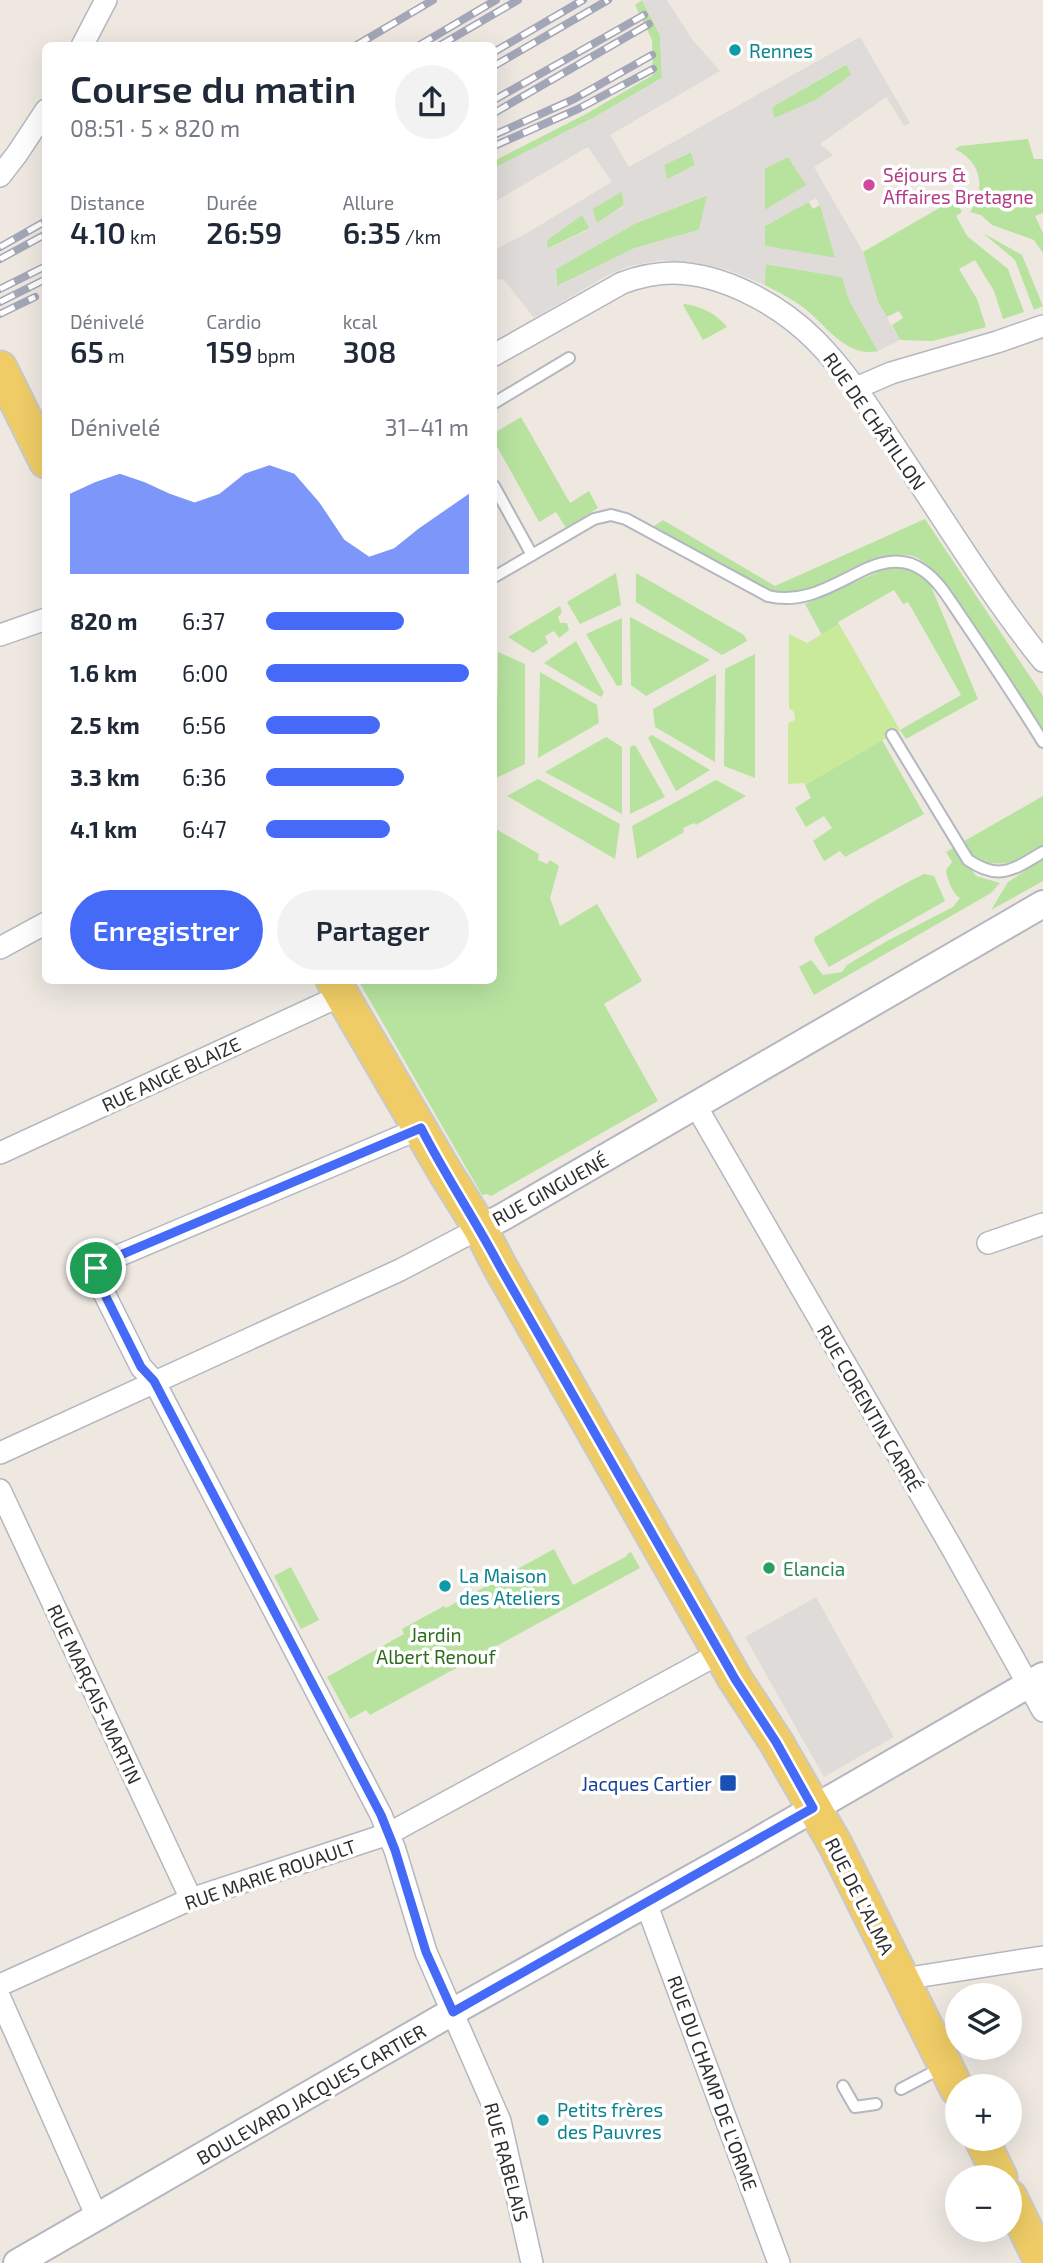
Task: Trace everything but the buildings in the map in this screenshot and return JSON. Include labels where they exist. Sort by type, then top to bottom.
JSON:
[{"type":"main road","points":[[0,368],[42,453]]},
{"type":"main road","name":"RUE DE L'ALMA","points":[[338,988],[436,1158],[480,1228],[720,1653],[776,1742],[842,1858],[950,2074]]},
{"type":"main road","points":[[1022,2222],[1042,2263]]},
{"type":"street","points":[[84,42],[106,0]]},
{"type":"street","points":[[0,176],[42,116]]},
{"type":"street","name":"RUE DE CHÂTILLON","points":[[497,353],[622,283],[639,277],[674,273],[695,275],[741,290],[777,309],[814,338],[834,359],[1014,623],[1043,661]]},
{"type":"street","points":[[854,389],[891,373],[1043,326]]},
{"type":"street","points":[[0,635],[42,620]]},
{"type":"street","name":"RUE GINGUENÉ","points":[[0,1453],[400,1270],[501,1218],[1043,904]]},
{"type":"street","points":[[0,948],[42,924]]},
{"type":"street","name":"RUE ANGE BLAIZE","points":[[0,1153],[338,988]]},
{"type":"street","name":"RUE CORENTIN CARRÉ","points":[[696,1106],[953,1550],[1035,1680],[1043,1711]]},
{"type":"street","name":"RUE RABELAIS","points":[[421,1128],[99,1264],[95,1275],[141,1367],[154,1381],[381,1815],[395,1850],[426,1952],[500,2122],[533,2263]]},
{"type":"street","points":[[988,1243],[1043,1224]]},
{"type":"street","name":"RUE MARÇAIS-MARTIN","points":[[0,1490],[191,1899]]},
{"type":"street","name":"RUE MARIE ROUAULT","points":[[0,1985],[191,1899],[388,1834],[720,1653]]},
{"type":"street","name":"BOULEVARD JACQUES CARTIER","points":[[17,2263],[1035,1680]]},
{"type":"street","name":"RUE DU CHAMP DE L'ORME","points":[[646,1903],[779,2263]]},
{"type":"street","points":[[903,1979],[1043,1957]]},
{"type":"street","points":[[0,1998],[97,2217]]},
{"type":"lane","points":[[497,402],[569,358]]},
{"type":"lane","points":[[497,491],[532,555]]},
{"type":"lane","points":[[497,575],[594,519],[611,515],[626,519],[768,596],[780,599],[790,600],[813,594],[872,567],[892,561],[908,563],[925,571],[941,587],[1043,742]]},
{"type":"lane","points":[[892,735],[968,860],[993,873],[1005,872],[1043,852]]},
{"type":"lane","points":[[901,2089],[945,2080]]},
{"type":"lane","points":[[844,2086],[855,2107],[876,2104]]},
{"type":"green space","points":[[642,0],[660,35],[662,78],[591,119],[497,166],[497,159],[586,114],[653,75],[652,40],[635,5]]},
{"type":"green space","points":[[847,64],[852,75],[816,100],[774,119],[772,107]]},
{"type":"green space","points":[[1028,139],[1034,159],[1043,159],[1043,213],[1035,216],[1043,233],[1043,253],[1034,240],[992,225],[981,215],[970,212],[978,194],[979,177],[971,161],[955,149],[960,146]]},
{"type":"green space","points":[[691,152],[695,165],[667,180],[664,165]]},
{"type":"green space","points":[[788,157],[807,185],[765,210],[765,168]]},
{"type":"green space","points":[[622,191],[624,205],[597,223],[592,209]]},
{"type":"green space","points":[[708,195],[699,230],[635,248],[557,286],[556,269],[634,224]]},
{"type":"green space","points":[[955,199],[962,212],[956,216],[967,236],[1008,269],[1024,312],[1003,319],[994,291],[975,260],[959,269],[977,299],[986,327],[933,341],[900,340],[892,325],[903,318],[899,311],[887,317],[878,302],[863,252]]},
{"type":"green space","points":[[808,201],[813,209],[820,205],[836,258],[765,246],[765,226]]},
{"type":"green space","points":[[582,215],[590,228],[547,249],[547,240]]},
{"type":"green space","points":[[983,233],[1022,255],[1043,306],[1034,310],[1015,260]]},
{"type":"green space","points":[[765,264],[842,277],[850,302],[878,351],[856,350],[846,345],[804,308],[765,285]]},
{"type":"green space","points":[[683,305],[708,311],[727,327],[703,340]]},
{"type":"green space","points":[[521,417],[570,503],[589,491],[598,508],[566,528],[556,512],[539,522],[497,446],[497,431]]},
{"type":"green space","points":[[925,519],[1043,696],[1043,736],[947,589],[918,558],[903,555],[886,557],[811,588],[792,593],[774,593],[761,589],[651,528],[663,520],[775,586]]},
{"type":"green space","points":[[901,565],[928,579],[978,699],[906,739],[900,730],[961,695],[908,602],[903,604],[894,590],[838,622],[839,624],[822,635],[805,604],[878,572]]},
{"type":"green space","points":[[616,573],[621,605],[580,624],[567,602]]},
{"type":"green space","points":[[636,573],[744,635],[747,641],[722,655],[636,602]]},
{"type":"green space","points":[[560,606],[560,623],[567,623],[569,630],[559,638],[554,631],[545,636],[548,643],[533,653],[508,637]]},
{"type":"green space","points":[[630,617],[710,660],[646,696],[631,685]]},
{"type":"green space","points":[[622,618],[622,685],[617,686],[586,634]]},
{"type":"green space","points":[[839,624],[900,730],[805,785],[788,784],[788,723],[795,720],[794,712],[789,708],[789,634],[807,643]]},
{"type":"green space","points":[[576,641],[604,693],[601,697],[544,663]]},
{"type":"green space","points":[[498,652],[525,664],[525,764],[497,778]]},
{"type":"green space","points":[[755,654],[755,778],[724,766],[725,669]]},
{"type":"green space","points":[[540,672],[597,705],[599,723],[538,758]]},
{"type":"green space","points":[[716,674],[715,762],[655,727],[653,709]]},
{"type":"green space","points":[[651,735],[710,770],[676,791],[648,738]]},
{"type":"green space","points":[[606,737],[622,747],[622,814],[545,772]]},
{"type":"green space","points":[[882,740],[924,814],[845,857],[840,851],[824,861],[813,841],[832,828],[824,816],[806,827],[795,808],[811,798],[805,785]]},
{"type":"green space","points":[[635,745],[665,797],[630,814],[630,747]]},
{"type":"green space","points":[[538,779],[620,824],[615,859],[507,796]]},
{"type":"green space","points":[[716,780],[746,796],[696,825],[694,823],[683,828],[684,832],[637,859],[632,826]]},
{"type":"green space","points":[[1043,796],[1043,849],[1008,863],[989,863],[970,857],[961,843]]},
{"type":"green space","points":[[497,830],[539,854],[538,860],[547,864],[550,860],[559,866],[550,898],[560,926],[597,904],[642,981],[604,1004],[658,1101],[491,1196],[482,1195],[360,984],[497,984]]},
{"type":"green space","points":[[955,847],[976,876],[1000,883],[991,893],[814,995],[799,967],[811,960],[823,975],[842,972],[847,965],[887,941],[953,907],[960,898],[947,877],[946,870],[952,862],[946,852]]},
{"type":"green space","points":[[1043,859],[1043,881],[991,910],[1008,882]]},
{"type":"green space","points":[[924,874],[934,876],[945,901],[829,967],[814,941],[815,937]]},
{"type":"green space","name":"Jardin Albert Renouf","points":[[554,1549],[573,1585],[631,1552],[640,1568],[370,1715],[366,1710],[350,1719],[327,1677],[404,1634],[402,1629]]},
{"type":"green space","points":[[291,1567],[319,1620],[301,1629],[274,1576]]},
{"type":"shaded area","points":[[642,0],[667,0],[692,39],[720,71],[610,135],[629,167],[860,37],[910,123],[904,126],[886,97],[820,144],[833,155],[814,167],[863,252],[878,302],[900,340],[878,351],[850,302],[842,277],[766,264],[765,285],[728,270],[696,263],[661,260],[630,266],[606,276],[534,318],[504,280],[497,279],[497,248],[612,182],[588,147],[497,200],[497,166],[591,119],[662,78],[660,35]],"holes":[[[846,64],[851,75],[816,100],[774,118],[772,107]],[[691,152],[695,165],[667,179],[664,165]],[[788,157],[806,185],[765,210],[765,168]],[[622,192],[624,206],[597,223],[592,209]],[[707,195],[699,230],[635,248],[557,286],[556,269],[634,224]],[[816,198],[835,258],[765,246],[765,226]],[[582,215],[590,229],[548,249],[547,240]]]},
{"type":"shaded area","points":[[816,1597],[894,1737],[824,1777],[745,1637]]},
{"type":"railway","points":[[362,42],[433,0]]},
{"type":"railway","points":[[425,42],[496,0]]},
{"type":"railway","points":[[446,42],[518,0]]},
{"type":"railway","points":[[497,50],[583,0]]},
{"type":"railway","points":[[497,64],[608,0]]},
{"type":"railway","points":[[497,98],[644,15]]},
{"type":"railway","points":[[497,111],[649,24]]},
{"type":"railway","points":[[497,134],[574,99],[652,55]]},
{"type":"railway","points":[[497,145],[578,109],[653,69]]},
{"type":"railway","points":[[0,247],[42,223]]},
{"type":"railway","points":[[0,259],[42,236]]},
{"type":"railway","points":[[0,289],[42,268]]},
{"type":"railway","points":[[0,302],[42,281]]},
{"type":"railway","points":[[0,314],[35,297]]},
{"type":"place","name":"Rennes","points":[[735,50]]},
{"type":"place","name":"Séjours & Affaires Bretagne","points":[[869,185]]},
{"type":"place","name":"Elancia","points":[[769,1568]]},
{"type":"place","name":"La Maison des Ateliers","points":[[445,1586]]},
{"type":"place","name":"Jacques Cartier","points":[[728,1783]]},
{"type":"place","name":"Petits frères des Pauvres","points":[[543,2120]]},
{"type":"route","points":[[421,1128],[735,1679],[776,1742],[813,1808],[453,2012],[426,1952],[395,1850],[381,1815],[154,1381],[141,1367],[95,1275],[96,1268],[99,1264],[421,1128]]}]
